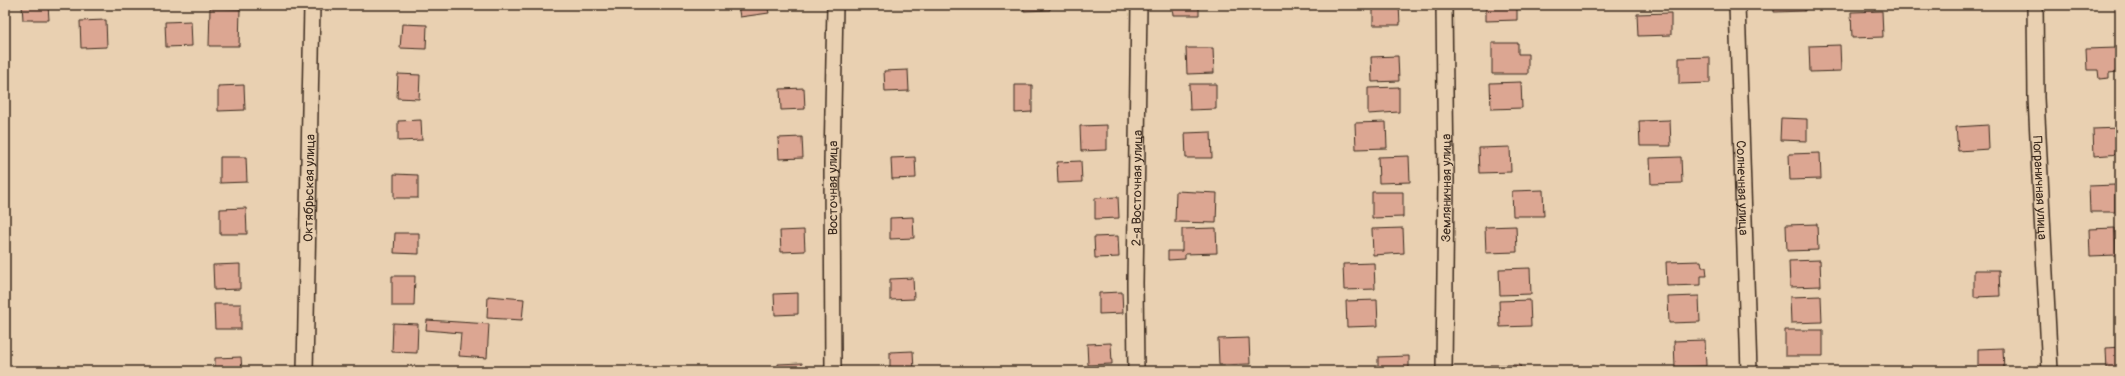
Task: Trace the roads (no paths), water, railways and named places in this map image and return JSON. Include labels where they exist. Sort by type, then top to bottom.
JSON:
[{"type":"street","name":"Октябрьская улица","points":[[305,371],[312,5]]},
{"type":"street","name":"Восточная улица","points":[[833,371],[832,164],[835,5]]},
{"type":"street","name":"2-я Восточная улица","points":[[1136,371],[1135,283],[1139,5]]},
{"type":"street","name":"Земляничная улица","points":[[1444,5],[1446,179],[1444,371]]},
{"type":"street","name":"Солнечная улица","points":[[1737,5],[1749,371]]},
{"type":"street","name":"Пограничная улица","points":[[2035,5],[2036,98],[2050,371]]}]
